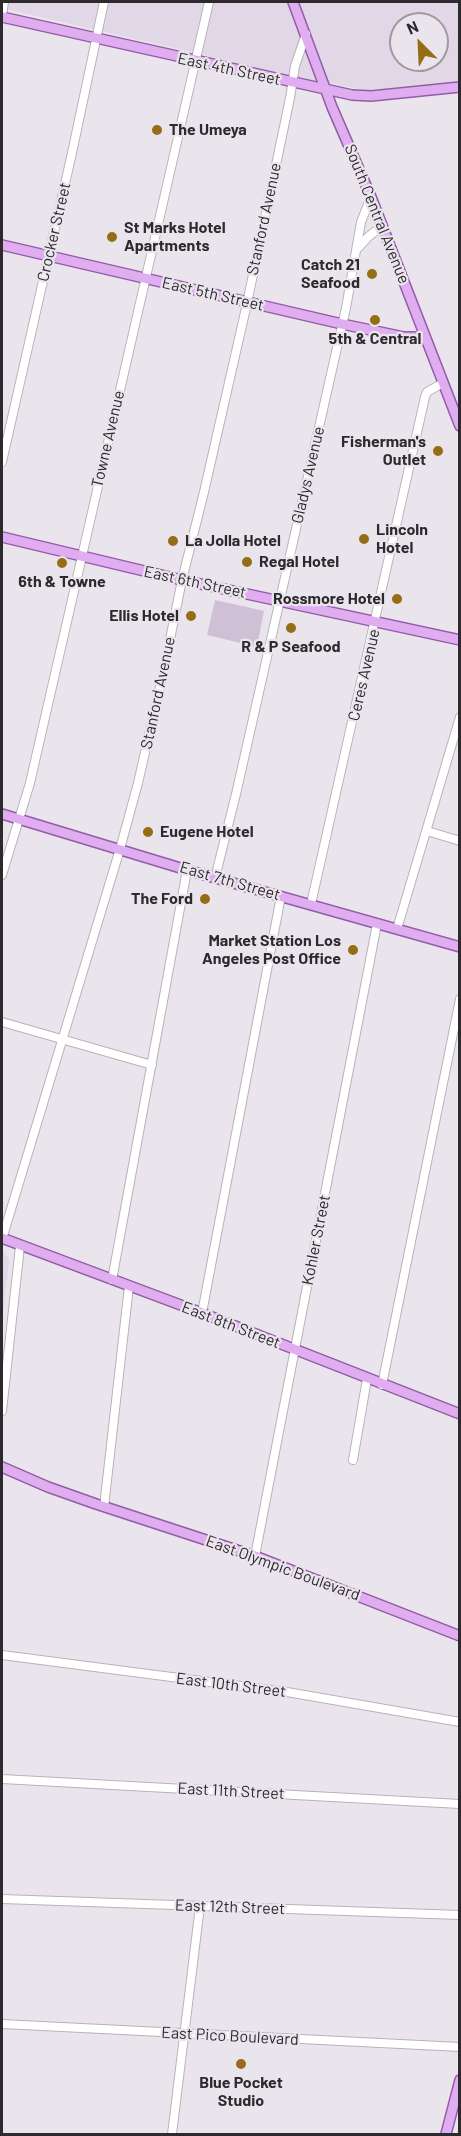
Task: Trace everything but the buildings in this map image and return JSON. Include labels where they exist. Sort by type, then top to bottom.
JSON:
[{"type":"main road","name":"South Central Avenue","points":[[293,2],[328,90],[332,107],[371,197],[459,426]]},
{"type":"main road","name":"East 4th Street","points":[[2,16],[352,95],[371,96],[459,87]]},
{"type":"main road","name":"East 5th Street","points":[[2,245],[342,324],[404,337],[425,337]]},
{"type":"main road","name":"East 6th Street","points":[[2,537],[182,580],[459,640]]},
{"type":"main road","name":"East 7th Street","points":[[2,814],[187,870],[459,947]]},
{"type":"main road","name":"East 8th Street","points":[[2,1239],[202,1312],[459,1414]]},
{"type":"main road","name":"East Olympic Boulevard","points":[[2,1467],[48,1487],[104,1507],[255,1556],[459,1636]]},
{"type":"main road","points":[[446,2134],[459,2080]]},
{"type":"street","points":[[2,16],[4,2]]},
{"type":"street","name":"Crocker Street","points":[[2,462],[104,2]]},
{"type":"street","name":"Towne Avenue","points":[[2,875],[33,772],[208,2]]},
{"type":"street","name":"Stanford Avenue","points":[[2,1239],[120,849],[161,684],[182,580],[247,302],[298,52],[306,34]]},
{"type":"street","name":"Gladys Avenue","points":[[215,878],[342,324],[358,248],[361,222],[371,197]]},
{"type":"street","points":[[358,248],[382,226]]},
{"type":"street","name":"Ceres Avenue","points":[[311,904],[425,397],[428,392],[443,383]]},
{"type":"street","points":[[397,929],[457,737],[459,717]]},
{"type":"street","points":[[427,831],[459,841]]},
{"type":"street","points":[[112,1280],[187,870]]},
{"type":"street","points":[[202,1312],[281,896]]},
{"type":"street","name":"Kohler Street","points":[[255,1556],[377,924]]},
{"type":"street","points":[[382,1385],[459,999]]},
{"type":"street","points":[[2,1022],[152,1065]]},
{"type":"street","points":[[2,1411],[20,1246]]},
{"type":"street","points":[[104,1507],[129,1286]]},
{"type":"street","points":[[353,1460],[367,1379]]},
{"type":"street","name":"East 10th Street","points":[[2,1655],[287,1692],[459,1722]]},
{"type":"street","name":"East 11th Street","points":[[2,1779],[459,1804]]},
{"type":"street","name":"East 12th Street","points":[[2,1899],[459,1914]]},
{"type":"street","points":[[172,2134],[200,1905]]},
{"type":"street","name":"East Pico Boulevard","points":[[2,2024],[459,2047]]},
{"type":"shaded area","points":[[2,2],[459,2],[459,82],[365,90],[308,79],[2,8]]},
{"type":"shaded area","points":[[215,600],[264,611],[257,647],[207,635]]},
{"type":"shaded area","points":[[2,1251],[9,1260],[2,1321]]},
{"type":"place","name":"The Umeya","points":[[157,130]]},
{"type":"place","name":"St Marks Hotel Apartments","points":[[112,237]]},
{"type":"place","name":"Catch 21 Seafood","points":[[372,274]]},
{"type":"place","name":"5th & Central","points":[[375,320]]},
{"type":"place","name":"Fisherman's Outlet","points":[[438,451]]},
{"type":"place","name":"Lincoln Hotel","points":[[364,539]]},
{"type":"place","name":"La Jolla Hotel","points":[[173,541]]},
{"type":"place","name":"Regal Hotel","points":[[247,562]]},
{"type":"place","name":"6th & Towne","points":[[62,563]]},
{"type":"place","name":"Rossmore Hotel","points":[[397,599]]},
{"type":"place","name":"Ellis Hotel","points":[[191,616]]},
{"type":"place","name":"R & P Seafood","points":[[291,628]]},
{"type":"place","name":"Eugene Hotel","points":[[148,832]]},
{"type":"place","name":"The Ford","points":[[205,899]]},
{"type":"place","name":"Market Station Los Angeles Post Office","points":[[353,950]]},
{"type":"place","name":"Blue Pocket Studio","points":[[241,2064]]}]
